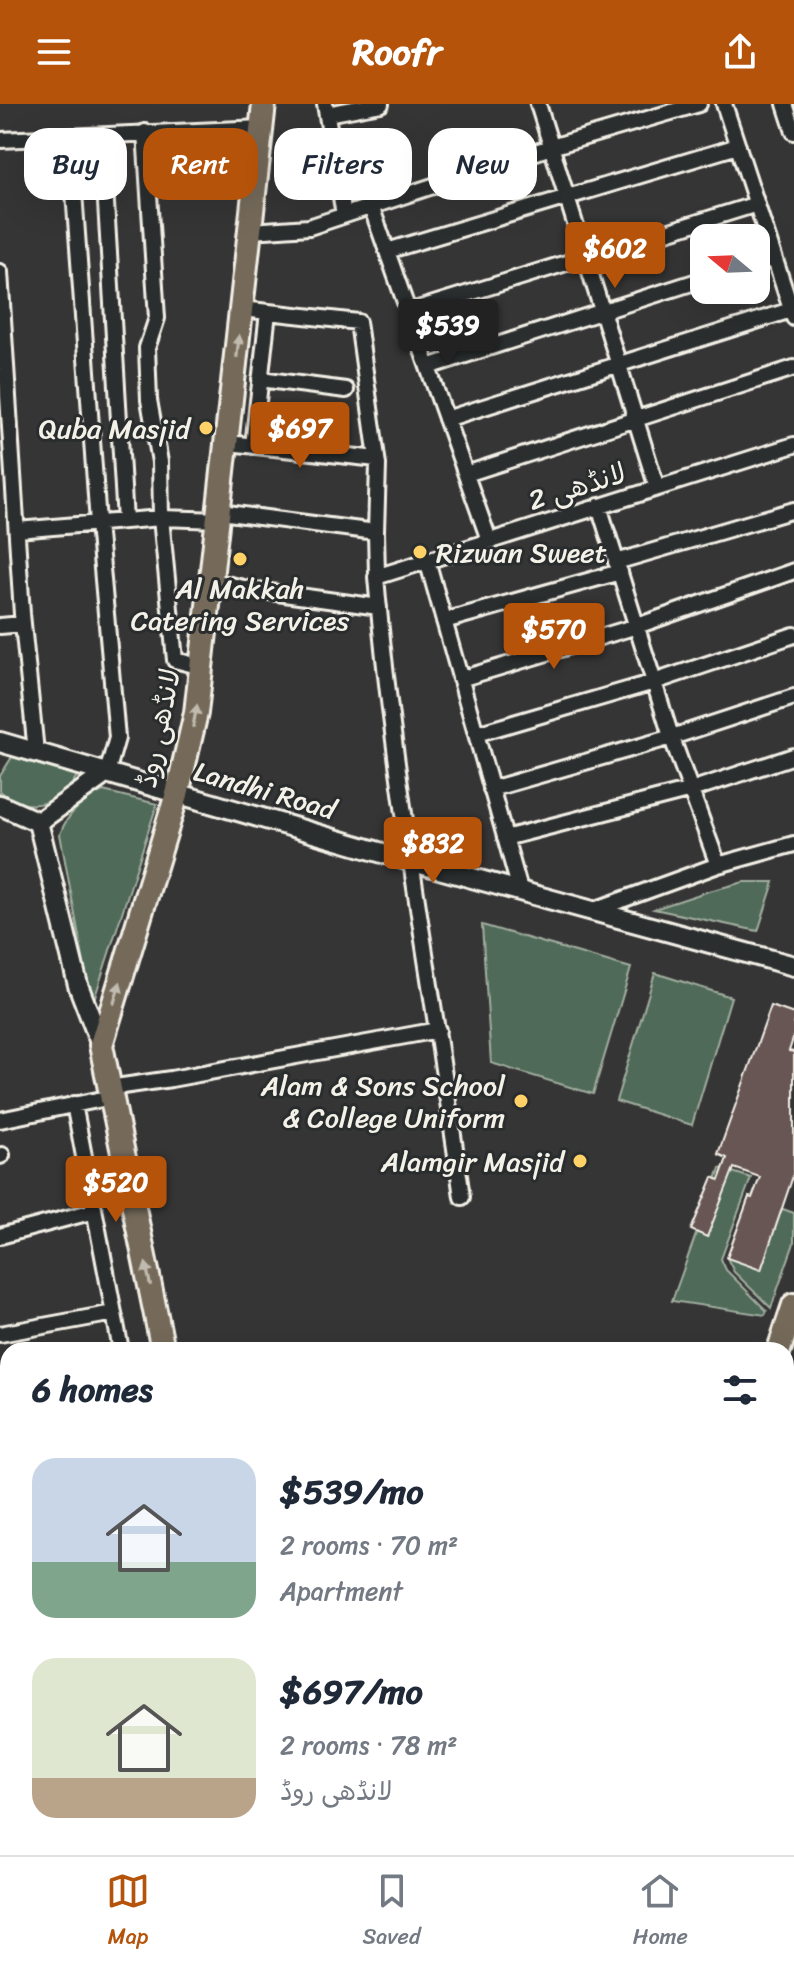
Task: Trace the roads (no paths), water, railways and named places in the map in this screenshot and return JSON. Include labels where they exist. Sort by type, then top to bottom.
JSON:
[{"type":"main road","name":"لانڈھی روڈ","points":[[161,1342],[101,1045],[177,794],[196,713],[264,104]]},
{"type":"main road","points":[[782,1342],[794,1305]]},
{"type":"street","points":[[344,215],[326,109],[381,104]]},
{"type":"street","points":[[538,104],[657,488]]},
{"type":"street","points":[[251,231],[309,227],[551,147],[699,104]]},
{"type":"street","points":[[446,419],[792,314],[724,104]]},
{"type":"street","points":[[785,104],[794,132]]},
{"type":"street","points":[[258,128],[262,128]]},
{"type":"street","points":[[0,140],[24,139]]},
{"type":"street","points":[[387,251],[738,146]]},
{"type":"street","points":[[38,822],[107,773],[117,738],[75,200]]},
{"type":"street","points":[[106,200],[125,521]]},
{"type":"street","points":[[149,200],[157,318],[147,348],[149,400],[160,462],[161,518],[175,660],[202,667]]},
{"type":"street","points":[[408,312],[757,204]]},
{"type":"street","points":[[371,206],[489,540]]},
{"type":"street","points":[[770,259],[774,258]]},
{"type":"street","points":[[0,272],[6,461],[17,530],[36,752]]},
{"type":"street","points":[[428,367],[690,283]]},
{"type":"street","points":[[242,309],[358,322],[377,459],[379,607],[410,861],[462,1197]]},
{"type":"street","points":[[253,446],[268,312]]},
{"type":"street","points":[[466,474],[794,368]]},
{"type":"street","points":[[260,379],[346,390]]},
{"type":"street","points":[[228,443],[377,459]]},
{"type":"street","name":"لانڈھی 2","points":[[377,576],[794,445]]},
{"type":"street","points":[[599,506],[672,737],[718,865]]},
{"type":"street","points":[[444,621],[794,510]]},
{"type":"street","points":[[17,530],[220,516],[376,532]]},
{"type":"street","points":[[427,560],[520,890]]},
{"type":"street","points":[[460,679],[637,626],[794,571]]},
{"type":"street","points":[[213,581],[248,589],[379,607]]},
{"type":"street","points":[[0,626],[23,624]]},
{"type":"street","points":[[476,734],[654,682],[794,635]]},
{"type":"street","points":[[491,789],[672,737],[794,697]]},
{"type":"street","name":"Landhi Road","points":[[0,742],[410,861],[794,966]]},
{"type":"street","points":[[505,838],[691,790],[794,756]]},
{"type":"street","points":[[0,805],[38,822]]},
{"type":"street","points":[[38,822],[78,985],[101,1045]]},
{"type":"street","points":[[594,910],[718,865],[794,844]]},
{"type":"street","points":[[0,1120],[171,1079],[438,1030]]},
{"type":"street","points":[[74,1104],[119,1342]]},
{"type":"street","points":[[0,1236],[94,1211]]},
{"type":"street","points":[[0,1334],[114,1313]]},
{"type":"place","name":"Quba Masjid","points":[[206,428]]},
{"type":"place","name":"Rizwan Sweet","points":[[420,552]]},
{"type":"place","name":"Al Makkah Catering Services","points":[[240,559]]},
{"type":"place","name":"Alam & Sons School & College Uniform","points":[[521,1101]]},
{"type":"place","name":"Alamgir Masjid","points":[[580,1161]]}]
